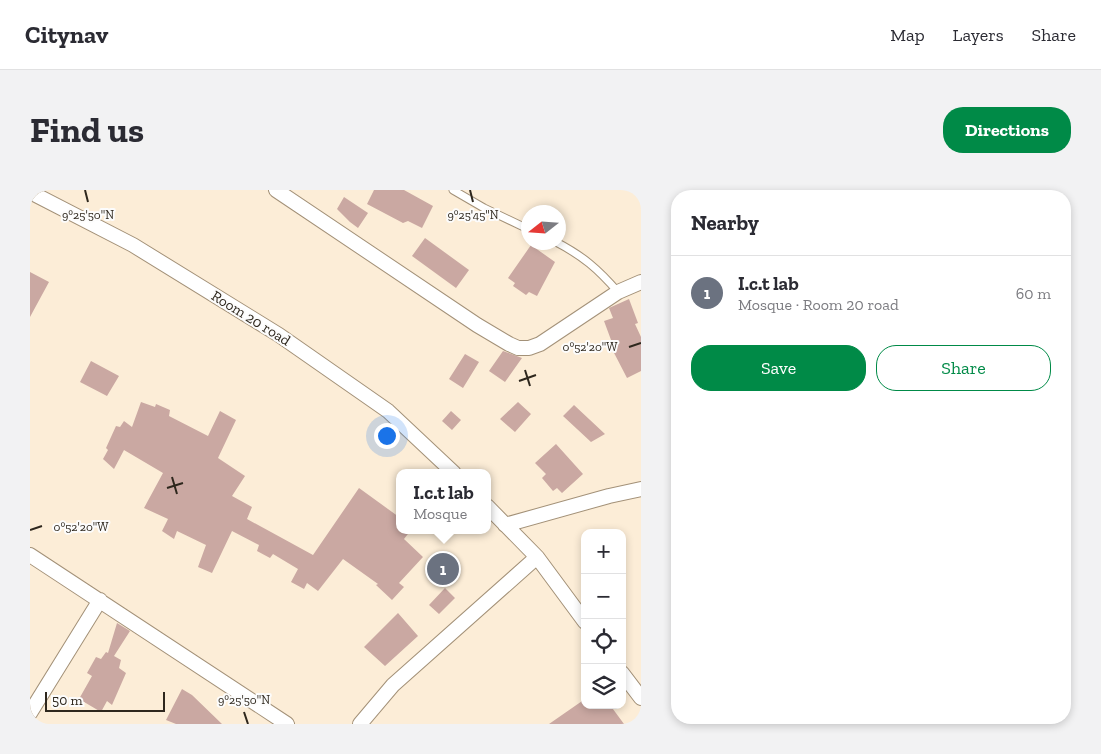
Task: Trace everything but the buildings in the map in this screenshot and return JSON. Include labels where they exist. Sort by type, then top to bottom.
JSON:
[{"type":"street","points":[[276,190],[477,325],[518,348],[529,348],[540,344],[618,292],[641,282]]},
{"type":"street","name":"Room 20 road","points":[[36,193],[133,244],[279,335],[388,411],[450,469]]},
{"type":"street","points":[[505,525],[641,488]]},
{"type":"street","points":[[491,510],[537,557],[583,619]]},
{"type":"street","points":[[30,555],[287,724]]},
{"type":"street","points":[[360,724],[393,685],[537,557]]},
{"type":"street","points":[[30,712],[100,600]]},
{"type":"street","points":[[626,678],[641,698]]},
{"type":"lane","points":[[453,190],[484,208],[521,226]]},
{"type":"lane","points":[[566,247],[600,271],[618,292]]},
{"type":"place","name":"I.c.t lab","points":[[443,569]]}]
